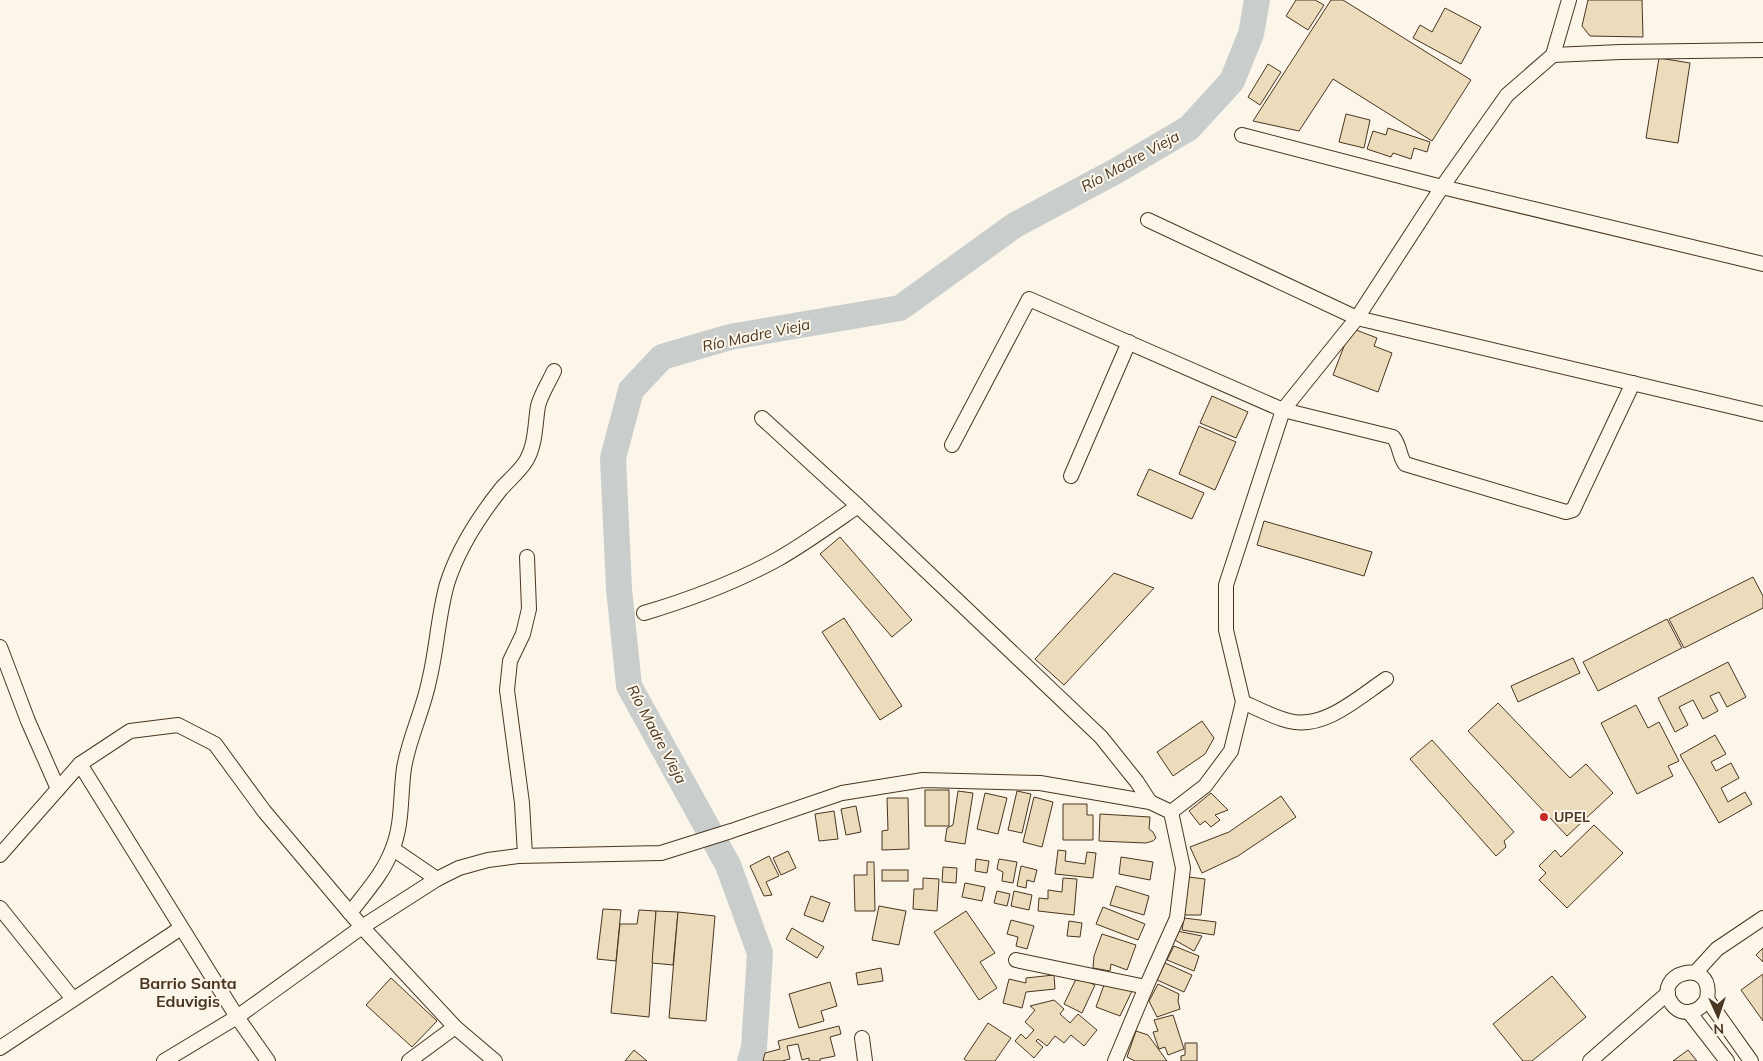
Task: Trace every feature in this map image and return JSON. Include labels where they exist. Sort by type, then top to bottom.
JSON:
[{"type":"street","points":[[1171,812],[1205,786],[1231,751],[1243,702],[1226,630],[1226,585],[1283,410],[1357,318],[1442,188],[1507,96],[1553,55],[1569,0]]},
{"type":"street","points":[[1553,55],[1763,50]]},
{"type":"street","points":[[1242,135],[1442,188],[1763,264]]},
{"type":"street","points":[[1148,220],[1357,318],[1763,414]]},
{"type":"street","points":[[952,445],[1030,299],[1283,410],[1393,437],[1397,442],[1405,464],[1566,512],[1573,510],[1633,383]]},
{"type":"street","points":[[1071,476],[1129,342]]},
{"type":"street","points":[[350,913],[382,871],[393,849],[400,823],[407,754],[426,695],[441,606],[457,558],[481,516],[503,486],[526,461],[533,441],[538,404],[554,371]]},
{"type":"street","points":[[762,418],[858,506],[1101,737],[1137,782],[1150,802]]},
{"type":"street","points":[[644,613],[705,593],[758,570],[801,545],[858,506]]},
{"type":"street","points":[[525,855],[522,803],[507,690],[510,661],[523,634],[529,609],[527,557]]},
{"type":"street","points":[[0,648],[28,721],[58,789]]},
{"type":"street","points":[[1243,702],[1290,721],[1314,721],[1338,711],[1386,679]]},
{"type":"street","points":[[0,855],[80,764],[130,731],[178,725],[215,744],[264,811],[362,927],[455,1027],[495,1061]]},
{"type":"street","points":[[80,764],[237,1017],[268,1061]]},
{"type":"street","points":[[164,1061],[237,1017],[362,927],[437,879],[459,868],[488,860],[525,855],[661,853],[842,793],[924,780],[1040,783],[1150,802],[1171,812]]},
{"type":"street","points":[[1116,1061],[1146,987],[1178,918],[1183,868],[1171,812]]},
{"type":"street","points":[[393,849],[437,879]]},
{"type":"street","points":[[0,908],[73,1000]]},
{"type":"street","points":[[1695,973],[1717,949],[1763,918]]},
{"type":"street","points":[[0,1048],[181,928]]},
{"type":"street","points":[[1016,960],[1146,987]]},
{"type":"street","points":[[1695,973],[1702,977],[1707,984],[1709,991],[1708,999],[1697,1010],[1682,1011],[1670,1001],[1669,985],[1673,978],[1680,974],[1695,973]]},
{"type":"street","points":[[1590,1061],[1668,993]]},
{"type":"street","points":[[1708,999],[1750,1061]]},
{"type":"street","points":[[1689,1012],[1727,1061]]},
{"type":"street","points":[[409,1061],[455,1027]]},
{"type":"street","points":[[862,1038],[865,1061]]},
{"type":"building","points":[[1296,0],[1315,0],[1324,5],[1308,30],[1286,16]]},
{"type":"building","points":[[1331,0],[1343,0],[1471,80],[1432,141],[1333,79],[1299,131],[1253,121]]},
{"type":"building","points":[[1588,0],[1642,0],[1643,37],[1590,36],[1582,26]]},
{"type":"building","points":[[1445,8],[1481,27],[1461,64],[1413,38],[1420,25],[1432,32]]},
{"type":"building","points":[[1659,58],[1690,63],[1678,143],[1646,138]]},
{"type":"building","points":[[1268,64],[1281,72],[1260,105],[1248,97]]},
{"type":"building","points":[[1346,114],[1370,120],[1364,148],[1339,142]]},
{"type":"building","points":[[1388,128],[1430,142],[1427,152],[1414,148],[1411,159],[1393,153],[1391,157],[1367,149],[1373,131],[1386,135]]},
{"type":"building","points":[[1351,328],[1377,338],[1374,346],[1392,353],[1378,392],[1333,375]]},
{"type":"building","points":[[1212,396],[1248,412],[1236,438],[1200,423]]},
{"type":"building","points":[[1199,426],[1236,442],[1215,490],[1179,474]]},
{"type":"building","points":[[1149,469],[1204,493],[1192,519],[1137,495]]},
{"type":"building","points":[[1264,521],[1372,552],[1364,576],[1257,545]]},
{"type":"building","points":[[840,537],[912,620],[892,637],[820,554]]},
{"type":"building","points":[[1114,573],[1154,588],[1064,685],[1035,659]]},
{"type":"building","points":[[1753,577],[1763,596],[1763,608],[1684,648],[1669,619]]},
{"type":"building","points":[[844,618],[902,706],[880,720],[822,632]]},
{"type":"building","points":[[1667,619],[1682,648],[1598,691],[1583,662]]},
{"type":"building","points":[[1573,658],[1580,673],[1518,702],[1511,686]]},
{"type":"building","points":[[1728,662],[1746,697],[1727,707],[1719,692],[1710,696],[1718,711],[1703,719],[1693,700],[1679,707],[1688,725],[1675,732],[1658,698]]},
{"type":"building","points":[[1498,703],[1570,778],[1586,764],[1613,793],[1567,836],[1468,731]]},
{"type":"building","points":[[1636,705],[1648,728],[1659,722],[1679,761],[1668,766],[1673,776],[1637,794],[1601,723]]},
{"type":"building","points":[[1202,721],[1214,738],[1205,754],[1173,776],[1157,752]]},
{"type":"building","points":[[1715,735],[1726,754],[1711,762],[1716,771],[1731,763],[1739,778],[1721,788],[1728,802],[1745,792],[1752,804],[1719,823],[1680,755]]},
{"type":"building","points":[[1432,740],[1514,832],[1504,841],[1506,847],[1496,856],[1410,759]]},
{"type":"building","points":[[925,790],[949,790],[949,826],[925,826]]},
{"type":"building","points":[[958,791],[973,793],[965,844],[945,841],[947,828],[953,825]]},
{"type":"building","points":[[1017,791],[1031,794],[1022,833],[1008,830]]},
{"type":"building","points":[[985,793],[1007,798],[998,834],[977,829]]},
{"type":"building","points":[[1211,793],[1228,810],[1215,815],[1220,820],[1211,827],[1205,821],[1200,825],[1189,811]]},
{"type":"building","points":[[1281,796],[1296,817],[1238,856],[1202,873],[1190,847],[1229,832]]},
{"type":"building","points":[[1034,797],[1053,802],[1042,847],[1023,842]]},
{"type":"building","points":[[887,798],[908,798],[909,849],[882,850],[882,831],[888,830]]},
{"type":"building","points":[[1063,804],[1087,804],[1087,815],[1093,815],[1093,840],[1063,840]]},
{"type":"building","points":[[856,806],[861,832],[846,835],[841,809]]},
{"type":"building","points":[[834,811],[838,839],[819,841],[815,814]]},
{"type":"building","points":[[1100,814],[1150,817],[1149,829],[1156,838],[1146,843],[1099,841]]},
{"type":"building","points":[[1594,825],[1623,853],[1567,908],[1539,880],[1546,873],[1539,866],[1555,850],[1561,857]]},
{"type":"building","points":[[1058,850],[1066,851],[1065,861],[1085,864],[1087,852],[1096,853],[1093,878],[1055,874]]},
{"type":"building","points":[[788,851],[796,868],[781,875],[773,858]]},
{"type":"building","points":[[769,856],[779,876],[766,882],[772,895],[764,896],[750,866]]},
{"type":"building","points":[[1121,857],[1153,862],[1150,880],[1119,874]]},
{"type":"building","points":[[976,859],[989,861],[987,873],[975,871]]},
{"type":"building","points":[[999,859],[1017,862],[1013,883],[1002,881],[1003,872],[997,869]]},
{"type":"building","points":[[867,862],[874,862],[875,911],[855,911],[854,875],[867,875]]},
{"type":"building","points":[[1021,866],[1037,870],[1034,882],[1027,880],[1026,888],[1017,886]]},
{"type":"building","points":[[943,867],[957,868],[956,883],[942,882]]},
{"type":"building","points":[[882,870],[908,870],[908,881],[882,881]]},
{"type":"building","points":[[1188,877],[1205,879],[1201,915],[1184,915]]},
{"type":"building","points":[[923,878],[939,879],[937,911],[913,909],[914,889],[923,889]]},
{"type":"building","points":[[1063,878],[1077,879],[1074,915],[1038,911],[1039,898],[1048,899],[1048,890],[1062,892]]},
{"type":"building","points":[[965,883],[985,887],[982,901],[962,897]]},
{"type":"building","points":[[1116,886],[1149,896],[1144,915],[1110,905]]},
{"type":"building","points":[[997,891],[1010,894],[1007,906],[994,903]]},
{"type":"building","points":[[1014,891],[1032,895],[1029,910],[1011,906]]},
{"type":"building","points":[[811,896],[830,903],[823,922],[804,915]]},
{"type":"building","points":[[879,906],[906,911],[899,945],[872,940]]},
{"type":"building","points":[[1103,907],[1145,924],[1138,940],[1096,924]]},
{"type":"building","points":[[603,909],[621,910],[616,961],[597,959]]},
{"type":"building","points":[[639,910],[656,911],[649,1017],[611,1013],[620,924],[637,924]]},
{"type":"building","points":[[656,911],[678,912],[673,965],[652,963]]},
{"type":"building","points":[[966,911],[995,953],[980,962],[997,988],[979,1000],[934,932]]},
{"type":"building","points":[[678,912],[715,916],[706,1021],[669,1018]]},
{"type":"building","points":[[1184,918],[1216,922],[1214,935],[1182,930]]},
{"type":"building","points":[[1011,920],[1034,926],[1027,949],[1016,946],[1018,937],[1007,934]]},
{"type":"building","points":[[1069,921],[1082,923],[1080,937],[1067,936]]},
{"type":"building","points":[[792,928],[824,947],[817,958],[786,939]]},
{"type":"building","points":[[1177,931],[1202,936],[1194,951],[1173,939]]},
{"type":"building","points":[[1102,934],[1136,945],[1127,970],[1111,964],[1110,971],[1093,968],[1094,956]]},
{"type":"building","points":[[1174,946],[1199,956],[1194,971],[1167,960]]},
{"type":"building","points":[[1763,948],[1763,962],[1756,955]]},
{"type":"building","points":[[1165,963],[1192,975],[1184,992],[1157,980]]},
{"type":"building","points":[[881,968],[883,981],[858,985],[856,973]]},
{"type":"building","points":[[1763,974],[1763,1021],[1741,990]]},
{"type":"building","points":[[1054,975],[1055,989],[1026,992],[1022,1008],[1003,1003],[1009,979],[1026,983],[1026,978]]},
{"type":"building","points":[[1552,976],[1586,1017],[1532,1061],[1523,1061],[1493,1024]]},
{"type":"building","points":[[1077,977],[1095,985],[1082,1013],[1064,1004]]},
{"type":"building","points":[[391,978],[437,1021],[412,1047],[366,1005]]},
{"type":"building","points":[[830,982],[837,1006],[821,1011],[824,1021],[799,1028],[789,994]]},
{"type":"building","points":[[1158,984],[1179,994],[1180,1009],[1157,1017],[1149,1001]]},
{"type":"building","points":[[1104,985],[1133,989],[1120,1016],[1096,1007]]},
{"type":"building","points":[[1054,1000],[1064,1009],[1060,1014],[1070,1023],[1078,1014],[1097,1030],[1084,1046],[1071,1035],[1064,1043],[1055,1036],[1047,1046],[1038,1039],[1036,1041],[1043,1047],[1034,1058],[1015,1041],[1021,1034],[1026,1039],[1034,1030],[1025,1022],[1035,1010],[1030,1006]]},
{"type":"building","points":[[1173,1015],[1184,1049],[1168,1055],[1165,1047],[1159,1049],[1153,1032],[1158,1031],[1154,1020]]},
{"type":"building","points":[[988,1023],[1011,1038],[995,1061],[967,1061],[964,1059]]},
{"type":"building","points":[[839,1026],[841,1034],[830,1037],[835,1056],[820,1059],[820,1061],[809,1061],[809,1058],[802,1060],[798,1044],[787,1046],[790,1059],[763,1061],[765,1053],[780,1049],[778,1041]]},
{"type":"building","points":[[1136,1031],[1148,1035],[1167,1061],[1135,1061],[1127,1057]]},
{"type":"building","points":[[1185,1043],[1197,1043],[1197,1061],[1181,1061],[1181,1056],[1185,1055]]},
{"type":"building","points":[[634,1050],[647,1061],[625,1061]]},
{"type":"building","points":[[1688,1050],[1697,1061],[1673,1061]]},
{"type":"waterway","name":"Río Madre Vieja","points":[[750,1061],[754,1048],[760,953],[728,865],[629,686],[619,589],[613,458],[631,390],[662,357],[730,337],[900,308],[1015,225],[1116,171],[1189,128],[1232,81],[1251,34],[1257,0]]},
{"type":"place","name":"UPEL","points":[[1544,817]]},
{"type":"district","name":"Barrio Santa Eduvigis","points":[[188,992]]}]
